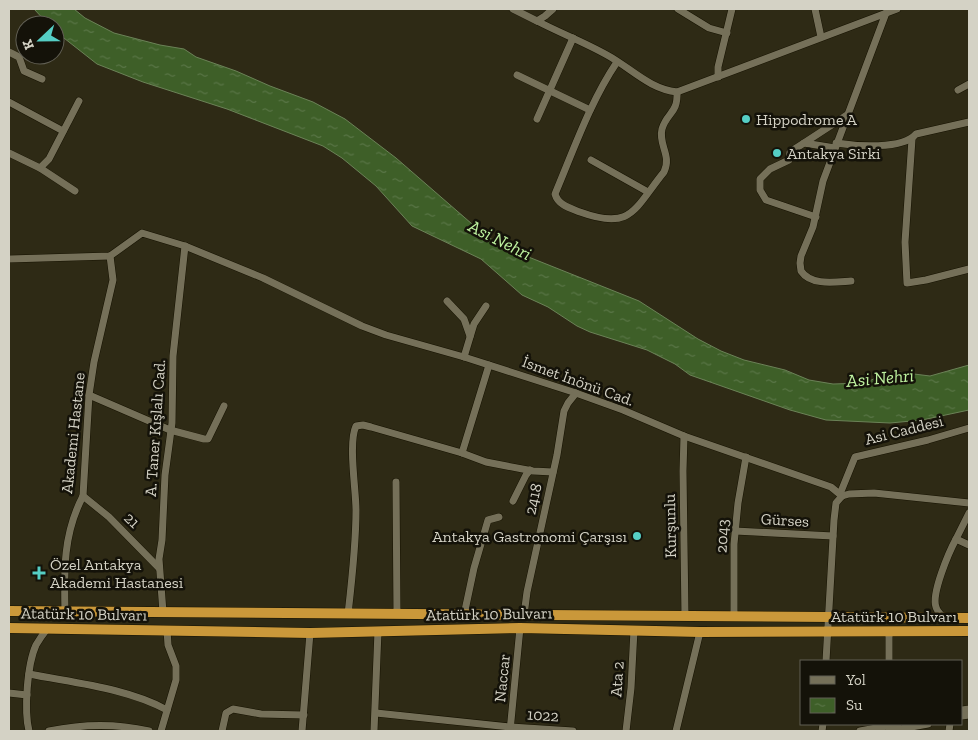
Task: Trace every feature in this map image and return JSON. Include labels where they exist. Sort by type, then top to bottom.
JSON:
[{"type":"highway","name":"Atatürk 10 Bulvarı","points":[[9,611],[969,618]]},
{"type":"highway","name":"Atatürk 10 Bulvarı","points":[[9,628],[310,633],[520,628],[700,632],[969,630]]},
{"type":"street","points":[[513,9],[608,56],[647,83],[664,90],[678,92],[897,9]]},
{"type":"street","points":[[537,21],[552,9]]},
{"type":"street","points":[[678,9],[709,28],[727,33]]},
{"type":"street","points":[[718,77],[718,67],[732,9]]},
{"type":"street","points":[[815,9],[821,37]]},
{"type":"street","points":[[851,281],[823,281],[808,277],[802,273],[800,266],[801,256],[816,217],[823,181],[886,14]]},
{"type":"street","points":[[537,119],[573,38]]},
{"type":"street","points":[[9,52],[19,57],[24,70],[42,79]]},
{"type":"street","points":[[617,62],[590,110],[555,194],[561,204],[604,219],[613,220],[629,215],[664,172],[668,164],[663,146],[662,129],[676,108],[678,92]]},
{"type":"street","points":[[517,75],[590,110]]},
{"type":"street","points":[[958,90],[969,84]]},
{"type":"street","points":[[40,168],[49,159],[79,101]]},
{"type":"street","points":[[9,102],[64,131]]},
{"type":"street","points":[[816,217],[766,200],[760,190],[760,180],[770,169],[789,160],[790,152],[848,114]]},
{"type":"street","points":[[804,144],[862,147],[904,142],[912,139],[916,134],[969,122]]},
{"type":"street","points":[[912,139],[904,242],[908,283],[969,269]]},
{"type":"street","points":[[9,153],[40,168],[75,191]]},
{"type":"street","points":[[591,160],[648,192]]},
{"type":"street","name":"İsmet İnönü Cad.","points":[[110,256],[142,233],[185,246],[263,278],[386,336],[464,357],[623,410],[684,436],[831,487],[841,495]]},
{"type":"street","name":"A. Taner Kışlalı Cad.","points":[[163,612],[159,568],[170,430],[173,356],[185,246]]},
{"type":"street","points":[[9,259],[110,256]]},
{"type":"street","name":"Akademi Hastane","points":[[65,612],[64,562],[75,510],[83,496],[89,395],[94,362],[114,280],[110,256]]},
{"type":"street","points":[[447,301],[464,319],[470,336]]},
{"type":"street","points":[[464,357],[474,324],[486,306]]},
{"type":"street","points":[[462,453],[489,365]]},
{"type":"street","name":"2418","points":[[524,615],[564,411],[576,394]]},
{"type":"street","points":[[89,395],[170,430],[204,439],[208,439],[224,406]]},
{"type":"street","points":[[348,614],[355,547],[356,509],[353,475],[353,433],[356,426],[363,425],[462,453],[486,462],[553,472]]},
{"type":"street","name":"Asi Caddesi","points":[[841,495],[855,457],[928,440],[969,428]]},
{"type":"street","name":"Kurşunlu","points":[[684,436],[685,616]]},
{"type":"street","name":"2043","points":[[734,616],[735,531],[746,457]]},
{"type":"street","points":[[513,501],[530,470]]},
{"type":"street","points":[[396,482],[397,614]]},
{"type":"street","points":[[826,660],[833,536],[836,503],[841,495],[874,493],[969,503]]},
{"type":"street","name":"21","points":[[83,496],[109,517],[159,568]]},
{"type":"street","points":[[942,617],[935,607],[936,592],[951,549],[969,513]]},
{"type":"street","points":[[464,615],[474,568],[488,520],[499,517]]},
{"type":"street","name":"Gürses","points":[[735,531],[833,536]]},
{"type":"street","points":[[956,540],[969,546]]},
{"type":"street","name":"Naccar","points":[[510,729],[520,628]]},
{"type":"street","points":[[29,731],[27,695],[29,674],[35,646],[47,629]]},
{"type":"street","points":[[161,731],[176,680],[176,666],[168,645],[167,630]]},
{"type":"street","name":"Ata 2","points":[[626,731],[631,688],[634,630]]},
{"type":"street","points":[[374,731],[378,631]]},
{"type":"street","points":[[889,631],[889,660]]},
{"type":"street","points":[[676,731],[700,632]]},
{"type":"street","points":[[302,731],[310,633]]},
{"type":"street","points":[[29,674],[125,693],[152,702],[167,710]]},
{"type":"street","points":[[9,693],[27,695]]},
{"type":"street","points":[[222,731],[226,713],[233,709],[261,714],[304,715]]},
{"type":"street","name":"1022","points":[[376,713],[510,729],[573,731]]},
{"type":"street","points":[[860,731],[915,725]]},
{"type":"street","points":[[49,731],[69,727],[132,727],[148,731]]},
{"type":"water","name":"Asi Nehri","points":[[34,9],[74,9],[85,18],[114,33],[184,49],[196,57],[313,102],[345,119],[396,158],[487,237],[526,256],[639,301],[698,339],[721,351],[744,360],[785,370],[809,380],[833,384],[865,383],[882,375],[898,372],[930,376],[969,365],[969,410],[922,420],[890,423],[826,420],[790,410],[690,375],[675,364],[647,350],[577,326],[548,307],[522,295],[481,259],[412,226],[376,186],[342,158],[323,146],[227,109],[143,82],[97,64],[65,39],[65,15],[40,15]]},
{"type":"place","name":"Hippodrome A","points":[[746,119]]},
{"type":"place","name":"Antakya Sirki","points":[[777,153]]},
{"type":"place","name":"Antakya Gastronomi Çarşısı","points":[[637,536]]},
{"type":"place","name":"Özel Antakya Akademi Hastanesi","points":[[39,573]]}]
